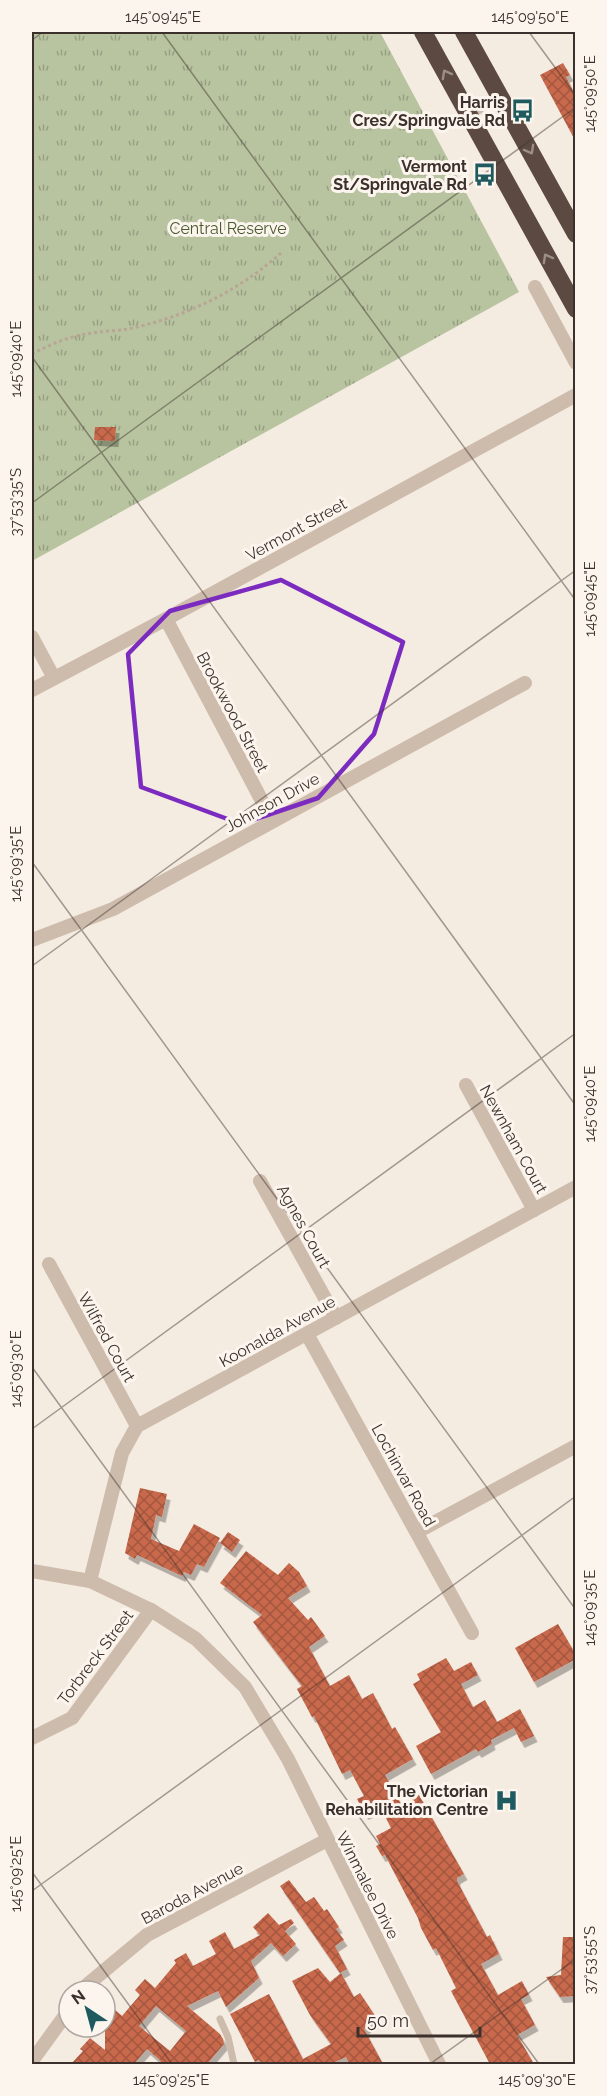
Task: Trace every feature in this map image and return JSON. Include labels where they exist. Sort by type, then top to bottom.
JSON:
[{"type":"highway","points":[[423,32],[576,309]]},
{"type":"highway","points":[[464,32],[576,234]]},
{"type":"street","points":[[535,287],[576,363]]},
{"type":"street","name":"Vermont Street","points":[[32,690],[576,395]]},
{"type":"street","name":"Brookwood Street","points":[[166,619],[272,820]]},
{"type":"street","points":[[32,636],[54,678]]},
{"type":"street","name":"Johnson Drive","points":[[32,940],[112,909],[525,683]]},
{"type":"street","name":"Newnham Court","points":[[466,1085],[534,1210]]},
{"type":"street","name":"Agnes Court","points":[[260,1181],[336,1318]]},
{"type":"street","name":"Koonalda Avenue","points":[[137,1426],[576,1187]]},
{"type":"street","name":"Wilfred Court","points":[[49,1264],[137,1426]]},
{"type":"street","name":"Lochinvar Road","points":[[307,1334],[472,1634]]},
{"type":"street","points":[[90,1581],[122,1453],[137,1426]]},
{"type":"street","points":[[417,1532],[576,1446]]},
{"type":"street","name":"Winmalee Drive","points":[[32,1571],[90,1581],[151,1610],[196,1639],[245,1687],[288,1759],[439,2064]]},
{"type":"street","name":"Torbreck Street","points":[[32,1738],[72,1718],[151,1610]]},
{"type":"street","name":"Baroda Avenue","points":[[94,1979],[147,1935],[327,1840]]},
{"type":"street","points":[[33,2057],[57,2026]]},
{"type":"lane","points":[[469,116],[501,99]]},
{"type":"lane","points":[[220,2019],[228,2037],[234,2064]]},
{"type":"path","points":[[32,354],[57,342],[88,334],[117,331],[148,324],[199,306],[240,285],[282,252]]},
{"type":"highlighted area","points":[[281,580],[403,642],[374,734],[318,798],[241,824],[141,787],[128,654],[170,611]]},
{"type":"green space","name":"Central Reserve","points":[[32,32],[380,32],[519,292],[32,561]]},
{"type":"building","points":[[563,63],[570,75],[566,77],[576,97],[576,142],[540,75]]},
{"type":"building","points":[[95,427],[116,427],[115,441],[94,440]]},
{"type":"building","points":[[140,1488],[167,1494],[162,1517],[156,1515],[151,1539],[179,1551],[194,1524],[220,1538],[204,1567],[197,1564],[191,1575],[184,1572],[182,1576],[137,1555],[135,1559],[125,1553]]},
{"type":"building","points":[[228,1532],[240,1540],[232,1552],[220,1543]]},
{"type":"building","points":[[246,1551],[278,1575],[289,1563],[299,1572],[307,1586],[288,1598],[308,1620],[311,1617],[325,1636],[309,1647],[330,1686],[349,1675],[362,1699],[373,1693],[392,1729],[395,1727],[413,1759],[385,1775],[401,1804],[419,1795],[464,1874],[457,1878],[457,1881],[487,1937],[490,1935],[499,1954],[481,1964],[498,1995],[522,1981],[529,1995],[521,1999],[535,2025],[517,2035],[534,2064],[490,2064],[451,1991],[456,1988],[436,1948],[433,1950],[385,1855],[382,1856],[376,1846],[380,1844],[376,1836],[391,1828],[380,1806],[365,1814],[357,1799],[364,1796],[350,1770],[342,1774],[314,1716],[312,1717],[297,1689],[302,1686],[253,1622],[262,1615],[220,1583]]},
{"type":"building","points":[[558,1624],[576,1655],[576,1659],[534,1682],[515,1648]]},
{"type":"building","points":[[446,1658],[454,1671],[471,1662],[478,1675],[461,1684],[473,1707],[485,1700],[497,1722],[520,1709],[534,1736],[521,1742],[514,1728],[491,1740],[492,1744],[478,1752],[476,1749],[431,1774],[416,1746],[441,1732],[413,1684],[420,1680],[417,1674]]},
{"type":"building","points":[[289,1880],[306,1902],[314,1897],[324,1911],[327,1909],[339,1927],[336,1929],[344,1940],[335,1946],[347,1969],[340,1973],[280,1886]]},
{"type":"building","points":[[268,1913],[279,1925],[291,1919],[294,1923],[285,1931],[296,1944],[283,1956],[271,1943],[251,1961],[259,1978],[226,2007],[218,1991],[187,2006],[223,2039],[224,2044],[207,2064],[158,2064],[161,2061],[147,2049],[134,2064],[71,2064],[83,2051],[80,2049],[89,2039],[105,2050],[105,2039],[117,2039],[117,2012],[122,2016],[140,1995],[135,1990],[145,1979],[155,1988],[176,1963],[174,1960],[186,1953],[193,1966],[216,1954],[209,1941],[225,1932],[234,1949],[260,1935],[253,1927]],"holes":[[[156,2006],[186,2031],[170,2051],[139,2026]]]},
{"type":"building","points":[[563,1937],[576,1937],[576,1996],[560,1997],[546,1977],[561,1975]]},
{"type":"building","points":[[318,1968],[330,1982],[341,1973],[354,1997],[360,1993],[378,2020],[364,2029],[383,2064],[349,2064],[346,2057],[331,2064],[262,2064],[259,2060],[255,2062],[230,2014],[269,1994],[303,2059],[331,2044],[310,2015],[292,1981]]},
{"type":"place","name":"Harris Cres/Springvale Rd","points":[[523,111]]},
{"type":"place","name":"Vermont St/Springvale Rd","points":[[485,175]]},
{"type":"place","name":"The Victorian Rehabilitation Centre","points":[[506,1800]]}]
